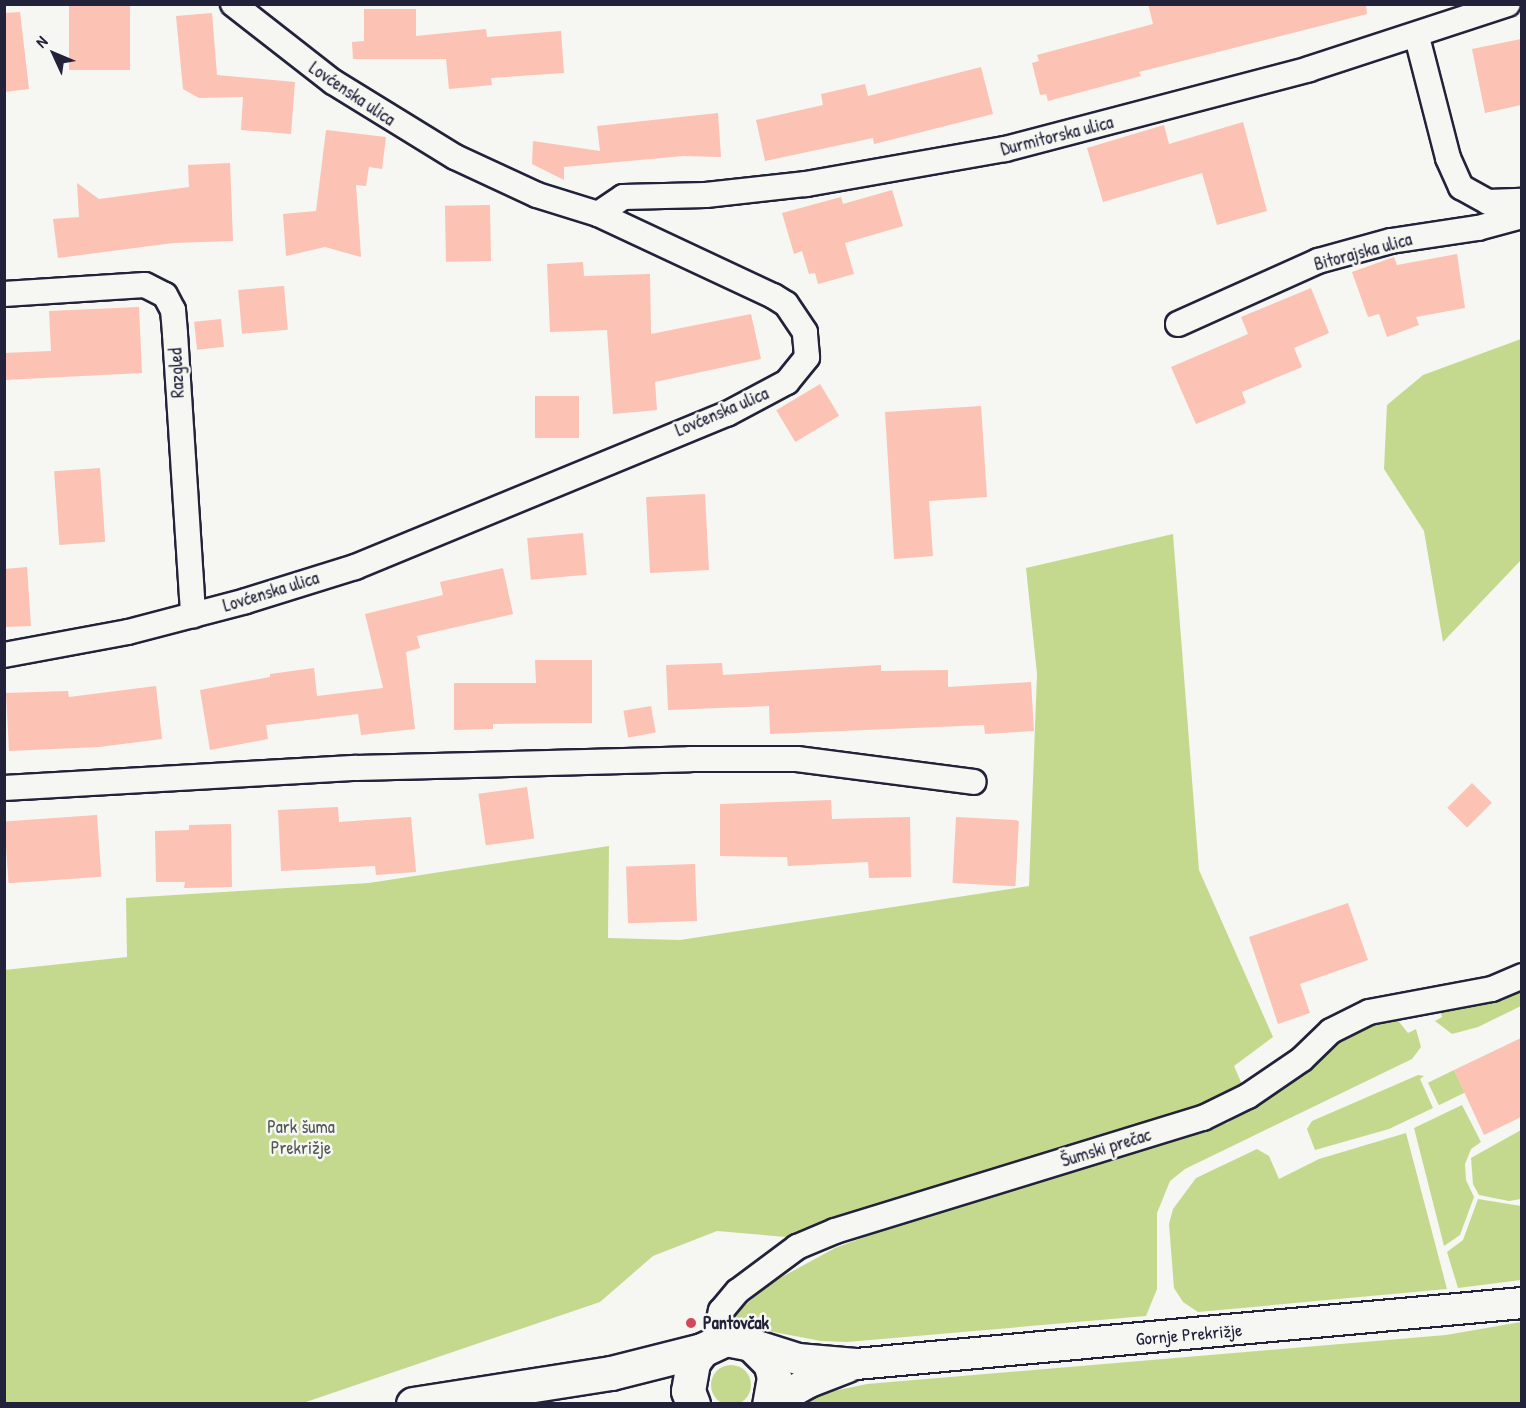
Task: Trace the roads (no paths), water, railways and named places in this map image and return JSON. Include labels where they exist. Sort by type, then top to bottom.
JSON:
[{"type":"main road","points":[[413,1404],[611,1373],[708,1346],[739,1340],[751,1344],[770,1363],[774,1377],[769,1404]]},
{"type":"main road","points":[[693,1404],[688,1376],[708,1346]]},
{"type":"main road","points":[[611,1373],[664,1385],[693,1404]]},
{"type":"street","name":"Lovćenska ulica","points":[[4,655],[193,615],[355,567],[532,497],[646,445],[727,414],[788,382],[801,368],[807,357],[805,332],[786,304],[598,214],[537,195],[414,134],[297,57],[233,4]]},
{"type":"street","name":"Durmitorska ulica","points":[[598,214],[623,197],[706,195],[806,184],[1005,149],[1309,69],[1417,37],[1508,4]]},
{"type":"street","points":[[1417,37],[1448,158],[1461,187],[1488,202],[1521,201]]},
{"type":"street","name":"Bitorajska ulica","points":[[1178,324],[1318,261],[1391,241],[1478,228],[1521,216]]},
{"type":"street","name":"Razgled","points":[[4,294],[145,285],[165,295],[173,310],[193,615]]},
{"type":"street","points":[[4,788],[356,768],[690,759],[797,759],[974,782]]},
{"type":"street","name":"Šumski prečac","points":[[708,1346],[721,1311],[738,1291],[797,1247],[835,1231],[1203,1118],[1248,1096],[1302,1059],[1331,1031],[1369,1012],[1492,989],[1521,976]]},
{"type":"street","name":"Gornje Prekrižje","points":[[751,1344],[798,1359],[856,1364],[1521,1303]]},
{"type":"street","name":"Gornje Prekrižje","points":[[769,1404],[808,1382],[856,1364]]},
{"type":"place","name":"Pantovčak","points":[[691,1323]]},
{"type":"park label","name":"Park šuma Prekrižje","points":[[301,1138]]}]
